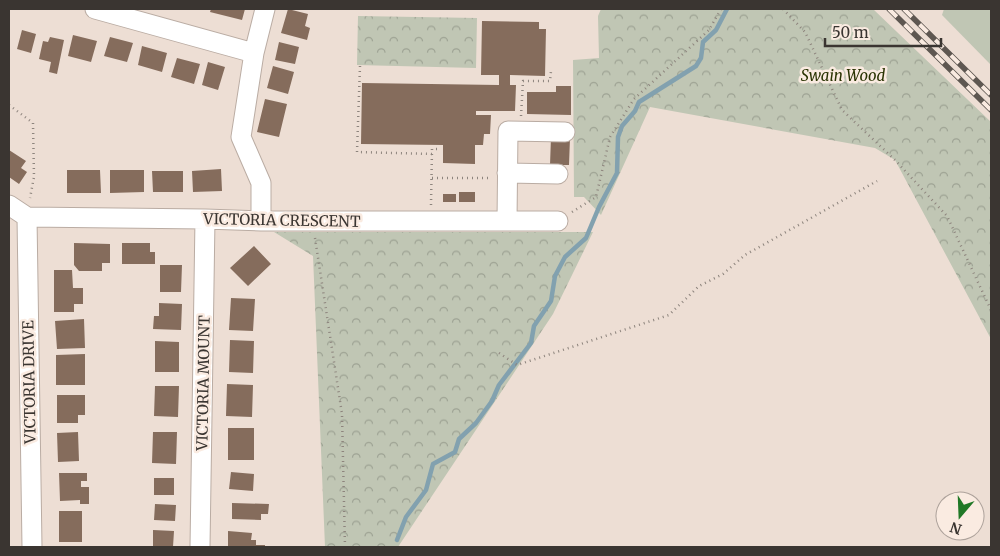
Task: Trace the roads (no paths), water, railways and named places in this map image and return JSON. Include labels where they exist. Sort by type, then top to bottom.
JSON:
[{"type":"street","points":[[95,9],[254,53]]},
{"type":"street","points":[[260,221],[261,183],[241,137],[254,53],[265,9]]},
{"type":"street","points":[[507,221],[508,131],[565,132]]},
{"type":"street","points":[[508,173],[558,174]]},
{"type":"street","points":[[9,205],[27,217]]},
{"type":"street","name":"VICTORIA CRESCENT","points":[[27,217],[260,221],[558,221]]},
{"type":"street","name":"VICTORIA DRIVE","points":[[27,217],[32,547]]},
{"type":"street","name":"VICTORIA MOUNT","points":[[200,547],[205,219]]},
{"type":"waterway","points":[[397,540],[406,517],[426,490],[433,464],[455,452],[459,439],[476,423],[492,401],[499,385],[531,343],[534,326],[551,301],[555,276],[565,257],[586,238],[599,207],[617,173],[618,137],[622,126],[635,111],[639,102],[696,66],[701,58],[703,42],[716,30],[727,9]]},
{"type":"railway","points":[[889,9],[991,110]]},
{"type":"railway","points":[[904,9],[991,95]]},
{"type":"park label","name":"Swain Wood","points":[[843,75]]}]
